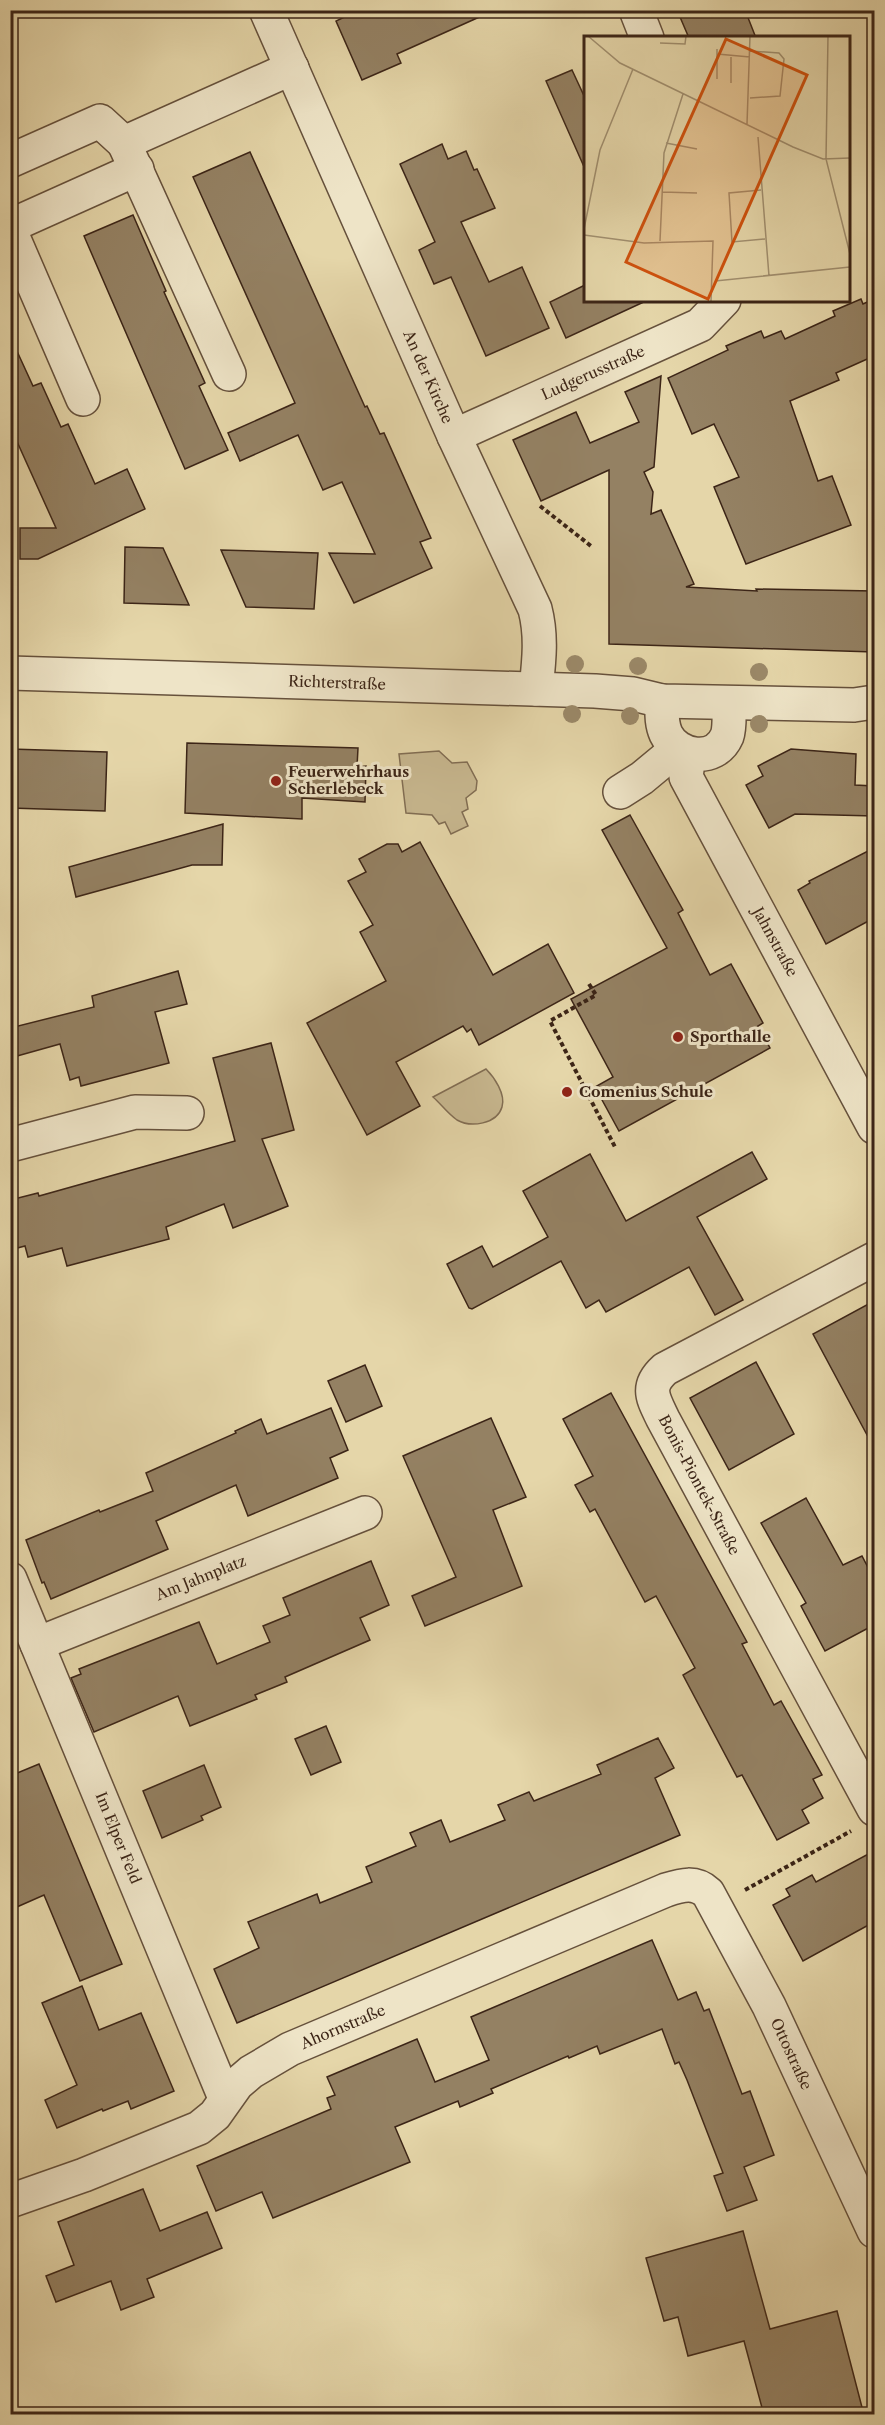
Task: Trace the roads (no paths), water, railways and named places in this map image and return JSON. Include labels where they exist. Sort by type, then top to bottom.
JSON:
[{"type":"street","name":"An der Kirche","points":[[266,10],[454,436],[535,609],[540,628],[536,689]]},
{"type":"street","points":[[636,10],[646,36]]},
{"type":"street","points":[[84,399],[10,228],[130,156],[292,68]]},
{"type":"street","points":[[10,161],[100,121],[130,156],[229,374]]},
{"type":"street","name":"Ludgerusstraße","points":[[454,436],[700,325],[722,302]]},
{"type":"street","name":"Richterstraße","points":[[10,673],[536,689],[633,694],[662,701],[854,705],[874,702]]},
{"type":"street","points":[[662,701],[662,718],[666,734],[683,751],[703,755],[716,749],[727,736],[729,703]]},
{"type":"street","points":[[620,792],[683,751]]},
{"type":"street","name":"Jahnstraße","points":[[683,751],[686,777],[874,1128]]},
{"type":"street","points":[[10,1145],[135,1112],[187,1113]]},
{"type":"street","name":"Bonis-Piontek-Straße","points":[[866,1818],[652,1394],[653,1383],[665,1369],[874,1259]]},
{"type":"street","name":"Am Jahnplatz","points":[[37,1644],[365,1513]]},
{"type":"street","name":"Im Elper Feld","points":[[10,1579],[225,2098]]},
{"type":"street","name":"Ahornstraße","points":[[10,2201],[84,2175],[199,2128],[215,2115],[225,2098],[251,2072],[290,2049],[666,1890],[682,1886],[706,1896]]},
{"type":"street","name":"Ottostraße","points":[[706,1896],[769,2006],[874,2231]]},
{"type":"place","name":"Feuerwehrhaus Scherlebeck","points":[[276,781]]},
{"type":"place","name":"Sporthalle","points":[[678,1037]]},
{"type":"place","name":"Comenius Schule","points":[[567,1092]]}]
